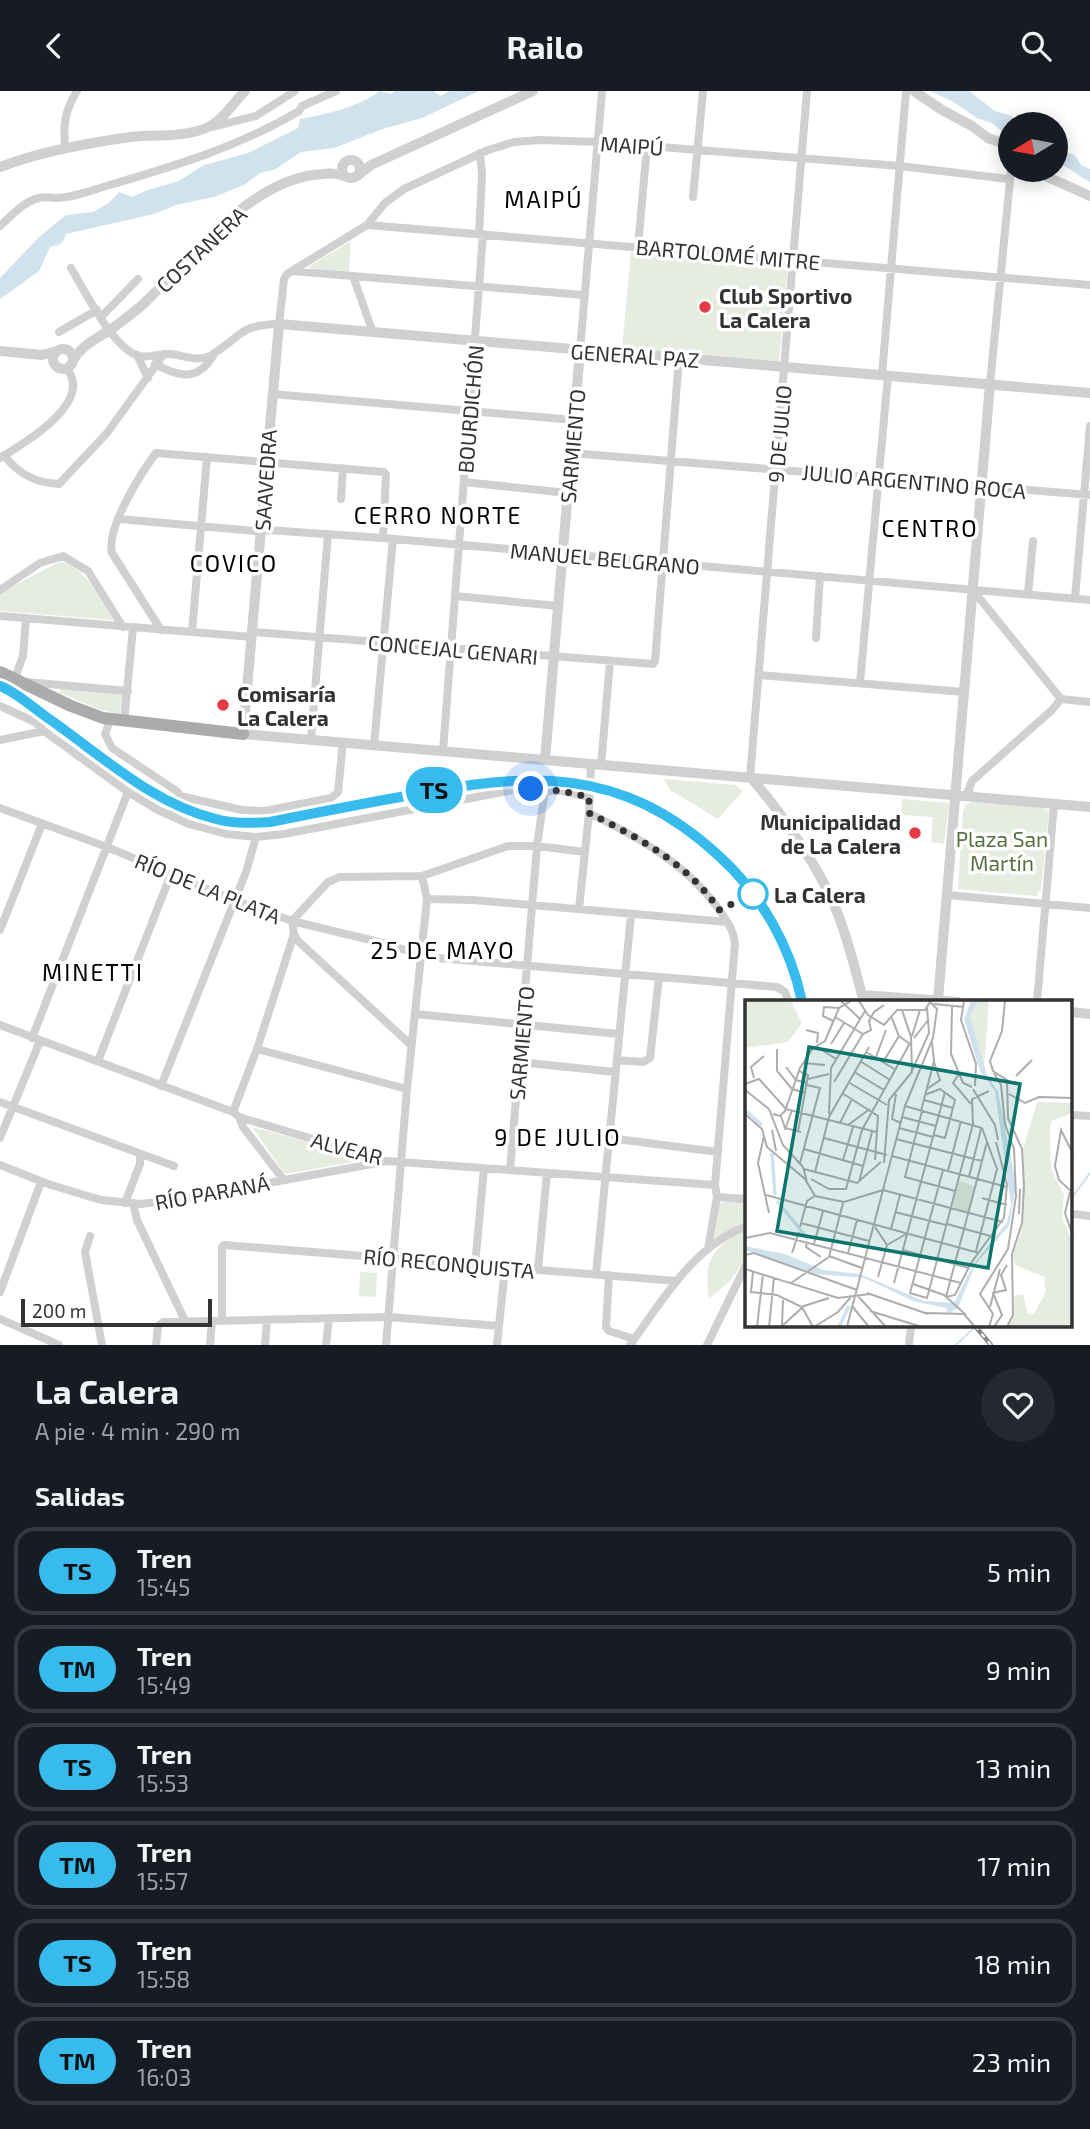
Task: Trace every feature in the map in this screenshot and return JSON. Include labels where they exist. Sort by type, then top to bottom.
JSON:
[{"type":"main road","points":[[0,672],[55,691],[86,713],[110,720],[243,734]]},
{"type":"street","points":[[65,147],[63,126],[66,112],[77,91]]},
{"type":"street","points":[[205,128],[221,117],[245,91]]},
{"type":"street","points":[[0,167],[65,147],[146,135],[178,135],[256,116],[295,91]]},
{"type":"street","points":[[0,226],[20,208],[40,197],[55,198],[89,192],[193,160],[267,130],[299,111],[302,106],[335,91]]},
{"type":"street","points":[[358,176],[371,165],[533,91]]},
{"type":"street","name":"SARMIENTO","points":[[545,760],[602,91]]},
{"type":"street","points":[[694,197],[703,91]]},
{"type":"street","name":"9 DE JULIO","points":[[750,777],[807,91]]},
{"type":"street","points":[[860,683],[906,91]]},
{"type":"street","points":[[914,91],[972,126],[993,131],[998,141]]},
{"type":"street","points":[[285,97],[302,106]]},
{"type":"street","name":"MAIPÚ","points":[[292,271],[367,225],[390,198],[480,153],[525,141],[599,142],[998,173]]},
{"type":"street","points":[[638,247],[647,146]]},
{"type":"street","name":"BOURDICHÓN","points":[[443,751],[461,547],[468,411],[480,287],[480,153]]},
{"type":"street","points":[[332,173],[350,160],[371,165]]},
{"type":"street","points":[[356,162],[360,170],[358,176]]},
{"type":"street","points":[[342,165],[344,176]]},
{"type":"street","name":"COSTANERA","points":[[42,355],[58,368],[70,364],[82,348],[109,331],[141,305],[210,237],[261,195],[297,178],[332,173],[349,179],[358,176]]},
{"type":"street","points":[[938,1000],[1008,182]]},
{"type":"street","points":[[1059,182],[1090,196]]},
{"type":"street","name":"BARTOLOMÉ MITRE","points":[[367,225],[1090,285]]},
{"type":"street","points":[[71,268],[117,342],[175,373],[194,374],[202,371],[214,353],[230,339],[250,327],[279,324]]},
{"type":"street","points":[[292,271],[584,295]]},
{"type":"street","name":"SAAVEDRA","points":[[243,734],[279,324],[284,279],[292,271]]},
{"type":"street","points":[[353,277],[373,333]]},
{"type":"street","points":[[59,332],[99,314],[138,279]]},
{"type":"street","name":"GENERAL PAZ","points":[[279,324],[1090,393]]},
{"type":"street","name":"COSTANERA","points":[[0,351],[42,355],[82,348]]},
{"type":"street","points":[[54,363],[53,357],[62,351],[71,354],[73,383],[60,412],[41,432],[2,456],[22,474],[59,484],[107,433],[164,354]]},
{"type":"street","points":[[137,355],[164,354],[196,359],[214,353]]},
{"type":"street","points":[[137,355],[148,378]]},
{"type":"street","points":[[663,563],[680,358]]},
{"type":"street","points":[[272,394],[574,419]]},
{"type":"street","points":[[1075,598],[1087,495],[1090,426]]},
{"type":"street","points":[[161,629],[112,553],[111,543],[134,488],[156,453],[385,473],[383,538]]},
{"type":"street","name":"JULIO ARGENTINO ROCA","points":[[571,453],[1087,495]]},
{"type":"street","points":[[192,632],[207,457]]},
{"type":"street","points":[[341,499],[343,468]]},
{"type":"street","points":[[464,482],[568,493]]},
{"type":"street","name":"MANUEL BELGRANO","points":[[119,519],[383,538],[461,547],[1090,600]]},
{"type":"street","points":[[311,739],[328,534]]},
{"type":"street","points":[[374,745],[393,539]]},
{"type":"street","points":[[1028,594],[1033,541]]},
{"type":"street","points":[[0,590],[46,561],[62,556],[88,571],[122,627]]},
{"type":"street","name":"CONCEJAL GENARI","points":[[0,616],[192,632],[319,637],[653,664],[663,563]]},
{"type":"street","points":[[816,638],[820,576]]},
{"type":"street","points":[[972,589],[1061,699],[1090,702]]},
{"type":"street","points":[[455,596],[558,606]]},
{"type":"street","points":[[18,680],[26,618]]},
{"type":"street","points":[[124,722],[133,628]]},
{"type":"street","points":[[579,909],[589,797],[610,662]]},
{"type":"street","points":[[759,675],[964,692]]},
{"type":"street","points":[[55,691],[128,691]]},
{"type":"street","points":[[975,798],[968,790],[972,781],[1061,699]]},
{"type":"street","points":[[0,706],[35,722],[128,792],[169,815],[203,829],[257,837],[513,790],[562,791],[589,797]]},
{"type":"street","points":[[110,720],[105,734],[112,748],[175,789],[180,796],[179,805],[169,815]]},
{"type":"street","points":[[0,740],[44,731]]},
{"type":"street","points":[[243,734],[1090,807]]},
{"type":"street","points":[[180,796],[253,811],[284,809],[331,799],[338,792],[343,742]]},
{"type":"street","points":[[957,776],[964,783],[972,781]]},
{"type":"street","points":[[750,777],[810,860],[835,905],[863,998],[913,1000]]},
{"type":"street","points":[[764,794],[767,783],[775,779]]},
{"type":"street","name":"SARMIENTO","points":[[510,1170],[537,846],[545,790]]},
{"type":"street","points":[[0,1138],[128,792]]},
{"type":"street","points":[[1037,1000],[1054,804]]},
{"type":"street","name":"RÍO DE LA PLATA","points":[[0,808],[107,847],[233,900],[292,921],[387,944],[420,955],[777,987],[785,992],[788,1000]]},
{"type":"street","points":[[589,813],[654,848],[676,864],[712,898],[735,938],[715,1185],[717,1197],[708,1249]]},
{"type":"street","points":[[0,930],[42,824]]},
{"type":"street","points":[[161,1086],[257,837]]},
{"type":"street","points":[[411,1045],[298,941],[292,921],[298,913],[333,879],[351,876],[422,876],[508,846],[537,846],[585,852]]},
{"type":"street","points":[[98,1061],[171,874]]},
{"type":"street","points":[[386,1345],[411,1045],[427,899],[422,876]]},
{"type":"street","points":[[948,895],[1090,908]]},
{"type":"street","points":[[427,899],[473,900],[727,922]]},
{"type":"street","points":[[0,900],[10,904]]},
{"type":"street","points":[[596,1274],[631,915]]},
{"type":"street","points":[[282,1179],[236,1114],[294,934]]},
{"type":"street","points":[[617,1060],[643,1062],[650,1058],[659,977]]},
{"type":"street","points":[[1072,1012],[1090,1014]]},
{"type":"street","points":[[415,1014],[619,1034]]},
{"type":"street","name":"ALVEAR","points":[[0,1025],[236,1114],[386,1161],[715,1185]]},
{"type":"street","points":[[257,1049],[407,1089]]},
{"type":"street","points":[[519,1062],[615,1072]]},
{"type":"street","points":[[0,1102],[174,1166]]},
{"type":"street","points":[[1072,1115],[1090,1116]]},
{"type":"street","points":[[609,1138],[718,1152]]},
{"type":"street","points":[[140,1155],[129,1203],[185,1321]]},
{"type":"street","name":"RÍO PARANÁ","points":[[0,1165],[41,1182],[101,1200],[129,1203],[172,1201],[386,1161]]},
{"type":"street","points":[[475,1265],[484,1168]]},
{"type":"street","points":[[538,1270],[547,1173]]},
{"type":"street","points":[[0,1291],[41,1182]]},
{"type":"street","points":[[717,1197],[745,1199]]},
{"type":"street","points":[[1074,1215],[1090,1216]]},
{"type":"street","points":[[609,1275],[606,1327],[632,1342],[677,1280],[708,1249],[745,1227]]},
{"type":"street","points":[[90,1235],[85,1252],[102,1345]]},
{"type":"street","name":"RÍO RECONQUISTA","points":[[222,1320],[222,1247],[677,1280]]},
{"type":"street","points":[[707,1345],[745,1267]]},
{"type":"street","points":[[497,1345],[505,1268]]},
{"type":"street","points":[[156,1345],[158,1326],[163,1322],[389,1317],[499,1326]]},
{"type":"street","points":[[327,1345],[329,1318]]},
{"type":"street","points":[[0,1319],[59,1345]]},
{"type":"street","points":[[265,1345],[267,1320]]},
{"type":"street","points":[[210,1345],[212,1321]]},
{"type":"green space","points":[[351,241],[349,272],[309,268],[311,265]]},
{"type":"green space","name":"Club Sportivo La Calera","points":[[631,252],[788,264],[779,363],[622,349]]},
{"type":"green space","points":[[59,562],[77,569],[84,576],[114,620],[0,611],[0,593]]},
{"type":"green space","points":[[60,688],[123,694],[120,714],[101,710],[60,693]]},
{"type":"green space","points":[[664,779],[736,785],[743,791],[718,819],[670,790]]},
{"type":"green space","points":[[902,799],[949,803],[944,844],[931,842],[933,817],[900,815]]},
{"type":"green space","name":"Plaza San Martín","points":[[972,802],[1041,807],[1049,811],[1041,889],[1036,896],[958,889],[963,812],[965,805]]},
{"type":"green space","points":[[252,1127],[371,1159],[285,1174]]},
{"type":"green space","points":[[725,1201],[745,1201],[745,1223],[714,1241],[720,1204]]},
{"type":"green space","points":[[745,1231],[745,1260],[730,1281],[709,1299],[709,1265],[718,1249]]},
{"type":"green space","points":[[360,1272],[377,1273],[376,1297],[359,1296]]},
{"type":"water","points":[[380,91],[391,94],[395,91],[437,91],[434,92],[441,96],[450,91],[479,91],[422,118],[383,129],[334,148],[301,152],[274,170],[260,173],[244,185],[214,197],[66,234],[61,243],[50,247],[39,271],[0,299],[0,278],[38,238],[66,215],[93,212],[109,203],[119,192],[132,197],[179,181],[204,165],[248,153],[298,128],[300,119],[353,105]]},
{"type":"water","points":[[930,91],[969,91],[998,112],[998,128],[977,118],[952,101]]},
{"type":"water","points":[[1068,154],[1075,155],[1081,165],[1090,169],[1090,182],[1068,168]]},
{"type":"waterway","points":[[1072,1198],[1090,1173]]},
{"type":"waterway","points":[[956,1345],[974,1328]]},
{"type":"railway","points":[[0,686],[147,789],[192,811],[222,821],[270,822],[451,788],[533,780],[571,783],[609,791],[645,805],[682,826],[719,856],[748,887],[761,904],[782,942],[802,1000]]},
{"type":"railway","points":[[977,1328],[991,1345]]},
{"type":"train","name":"TS","points":[[0,686],[60,726],[128,777],[171,802],[216,819],[243,823],[270,822],[460,785],[516,779],[569,782],[598,787],[625,796],[672,819],[707,845],[737,874],[755,896],[778,934],[794,971],[802,1000]]},
{"type":"place","name":"Club Sportivo La Calera","points":[[705,307]]},
{"type":"place","name":"Comisaría La Calera","points":[[223,705]]},
{"type":"place","name":"Municipalidad de La Calera","points":[[915,833]]},
{"type":"place","name":"La Calera","points":[[753,894]]},
{"type":"district","name":"MAIPÚ","points":[[544,199]]},
{"type":"district","name":"CERRO NORTE","points":[[438,515]]},
{"type":"district","name":"CENTRO","points":[[930,528]]},
{"type":"district","name":"COVICO","points":[[234,563]]},
{"type":"district","name":"25 DE MAYO","points":[[443,950]]},
{"type":"district","name":"MINETTI","points":[[93,972]]},
{"type":"district","name":"9 DE JULIO","points":[[558,1137]]},
{"type":"route","points":[[531,789],[562,791],[589,797],[589,813],[654,848],[676,864],[712,898],[719,910],[753,894]]}]
